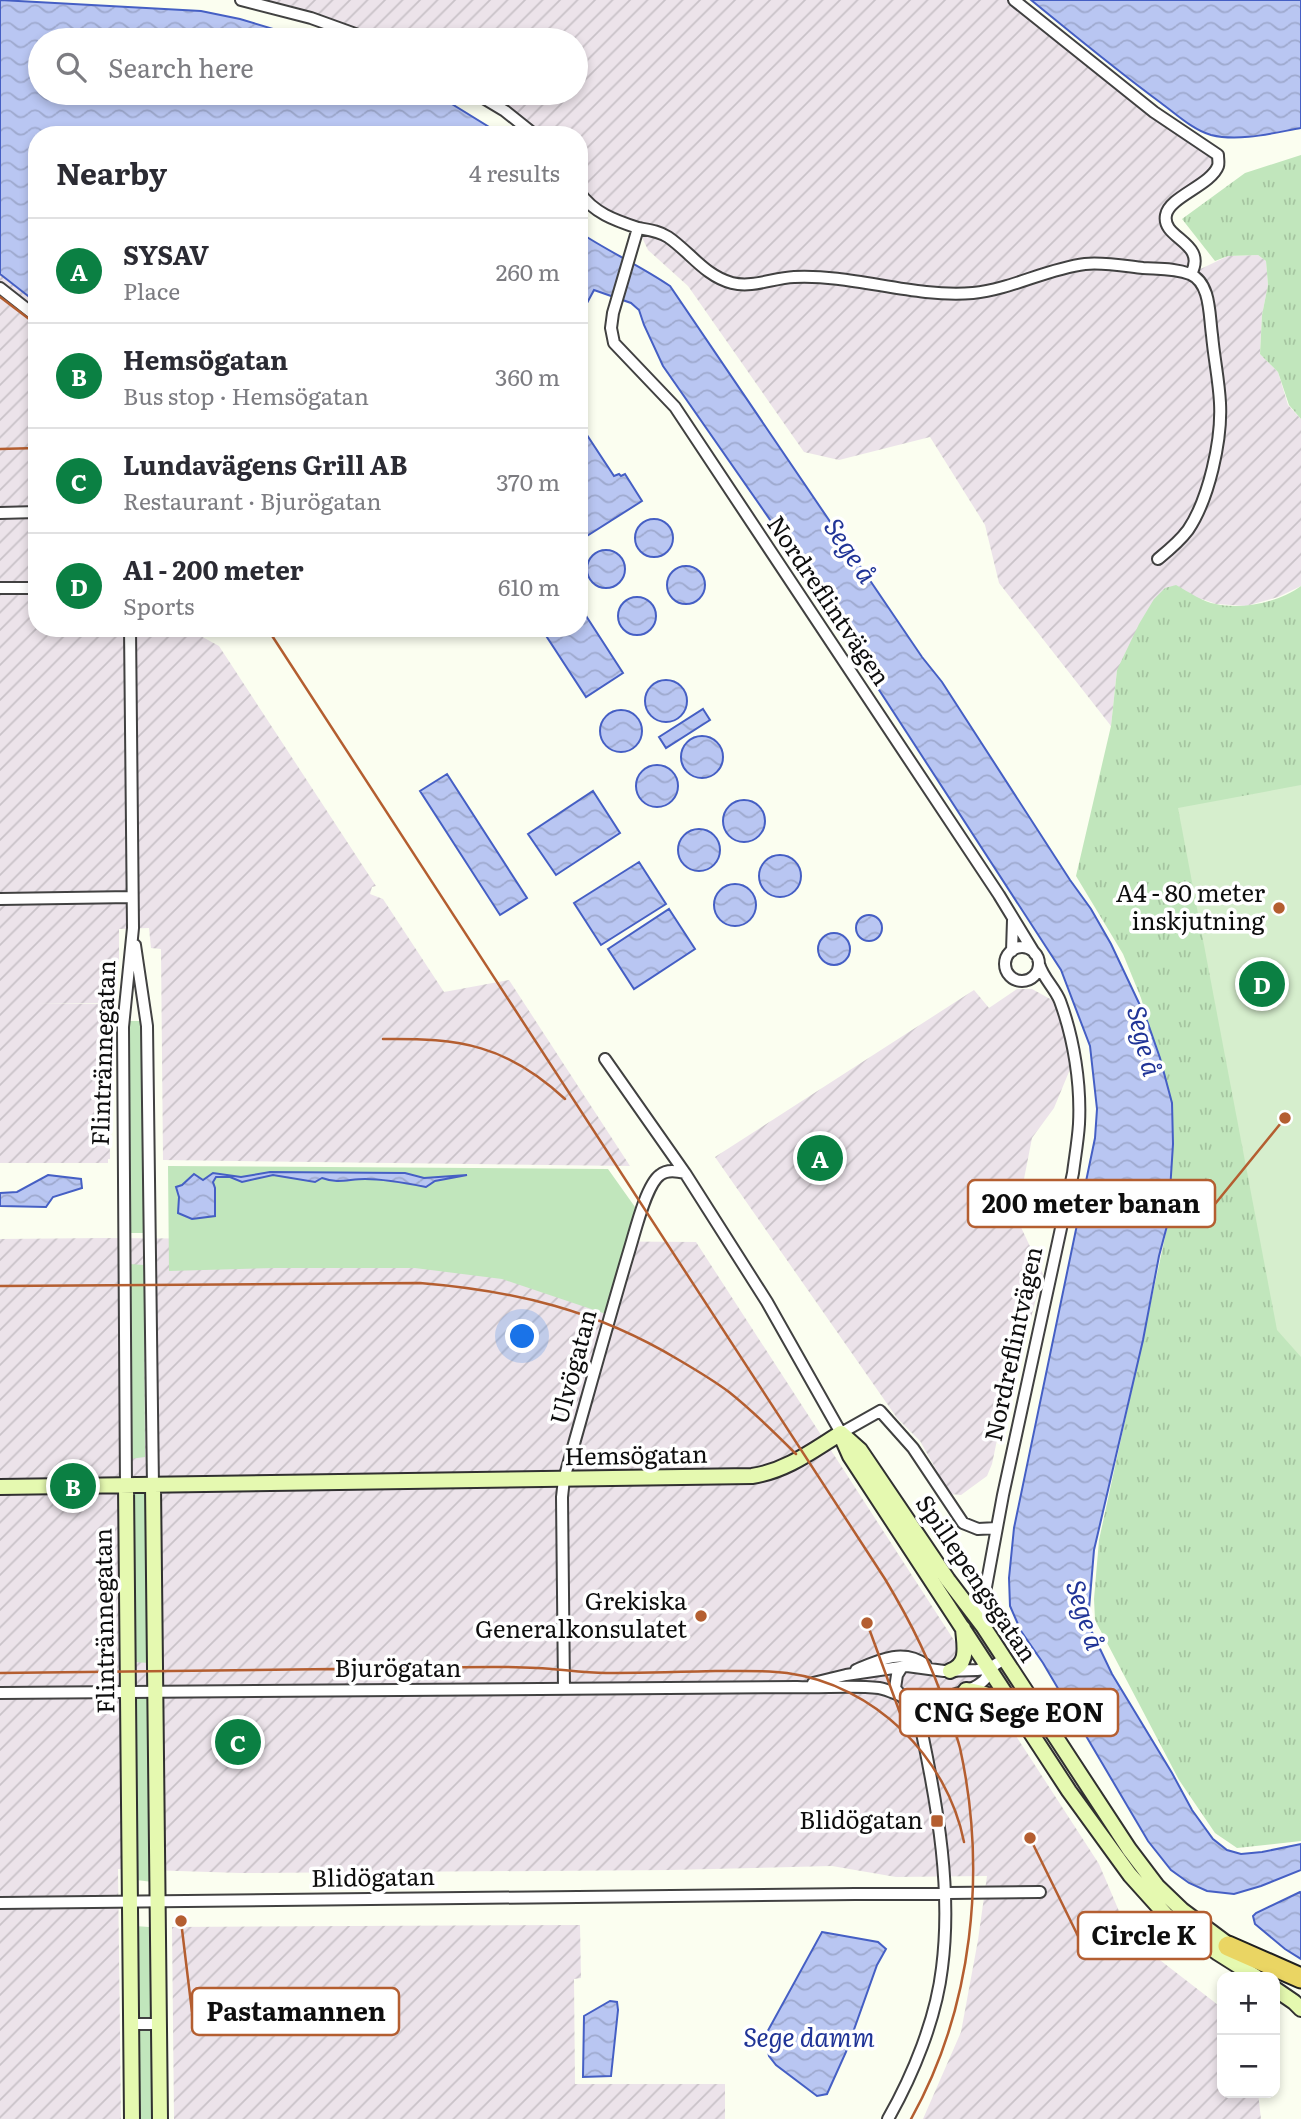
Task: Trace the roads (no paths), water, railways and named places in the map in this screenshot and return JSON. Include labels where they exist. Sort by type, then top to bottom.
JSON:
[{"type":"highway","points":[[1228,1946],[1301,1978]]},
{"type":"street","points":[[241,0],[339,28]]},
{"type":"street","points":[[1014,0],[1154,112],[1218,155],[1217,166],[1211,176],[1168,209],[1165,217],[1167,226],[1187,245],[1195,258],[1191,274]]},
{"type":"street","points":[[495,105],[524,126]]},
{"type":"street","points":[[588,203],[599,213],[668,237],[716,277],[733,283],[750,285],[792,277],[819,277],[906,290],[971,293],[997,289],[1061,269],[1087,264],[1175,270],[1191,274],[1201,281],[1206,292],[1220,404],[1220,433],[1214,463],[1189,528],[1175,545],[1158,559]]},
{"type":"street","name":"Nordreflintvägen","points":[[638,228],[613,313],[611,328],[614,343],[675,407],[1012,917],[1037,959],[1042,975],[1059,999],[1071,1041],[1079,1086],[1079,1125],[1073,1173],[997,1528],[981,1614],[983,1626]]},
{"type":"street","points":[[0,288],[28,310]]},
{"type":"street","points":[[0,513],[28,512]]},
{"type":"street","points":[[0,588],[28,587]]},
{"type":"street","points":[[130,637],[133,928]]},
{"type":"street","points":[[0,899],[132,897]]},
{"type":"street","points":[[1012,917],[1012,951],[1006,961],[1007,972],[1015,980],[1053,990]]},
{"type":"street","name":"Flintrännegatan","points":[[133,928],[147,1026],[160,2119]]},
{"type":"street","name":"Flintrännegatan","points":[[132,2119],[123,1027],[133,928]]},
{"type":"street","points":[[1012,951],[1026,948],[1037,959],[1036,974],[1026,981]]},
{"type":"street","name":"Spillepengsgatan","points":[[605,1059],[685,1173],[767,1302],[841,1433],[850,1456],[1091,1823],[1130,1875],[1166,1915],[1248,1972]]},
{"type":"street","name":"Ulvögatan","points":[[564,1689],[564,1479],[607,1323],[643,1207],[653,1182],[661,1174],[671,1171],[685,1173]]},
{"type":"street","points":[[841,1433],[880,1411],[913,1448],[963,1522],[978,1529],[997,1528]]},
{"type":"street","name":"Hemsögatan","points":[[0,1487],[727,1478],[767,1474],[801,1459],[841,1433]]},
{"type":"street","name":"Spillepengsgatan","points":[[841,1433],[860,1450],[948,1580],[983,1626],[1094,1798],[1157,1886],[1182,1910],[1228,1946],[1268,1972],[1301,1989]]},
{"type":"street","points":[[950,1671],[962,1664],[965,1654],[962,1627]]},
{"type":"street","name":"Bjurögatan","points":[[846,1675],[892,1656],[913,1658],[931,1669]]},
{"type":"street","name":"Bjurögatan","points":[[797,1688],[846,1675],[902,1667],[917,1666],[950,1671],[990,1668],[1004,1659]]},
{"type":"street","points":[[888,2119],[908,2082],[938,1990],[943,1958],[946,1893],[922,1733],[916,1713],[895,1688],[897,1675],[902,1667]]},
{"type":"street","name":"Bjurögatan","points":[[0,1693],[880,1688],[921,1701],[936,1700],[966,1690],[983,1681],[990,1668]]},
{"type":"street","points":[[966,1690],[986,1693],[999,1699],[1021,1716]]},
{"type":"street","points":[[922,1733],[925,1717],[936,1700]]},
{"type":"street","name":"Blidögatan","points":[[0,1903],[1040,1892]]},
{"type":"street","points":[[1280,1992],[1301,2009]]},
{"type":"street","points":[[131,2024],[159,2024]]},
{"type":"water","points":[[0,0],[201,11],[270,28],[28,28],[28,105],[453,105],[487,126],[28,126],[28,296],[0,274]]},
{"type":"water","points":[[1031,0],[1301,0],[1301,128],[1244,137],[1222,137],[1204,133],[1128,78]]},
{"type":"water","name":"Sege å","points":[[588,237],[670,286],[922,657],[942,682],[1091,909],[1146,1018],[1172,1103],[1173,1144],[1168,1222],[1094,1550],[1090,1628],[1112,1674],[1192,1810],[1213,1839],[1227,1850],[1241,1854],[1301,1844],[1301,1870],[1234,1894],[1207,1891],[1189,1883],[1171,1870],[1148,1841],[1043,1663],[1021,1631],[1010,1606],[1009,1578],[1014,1528],[1095,1138],[1097,1109],[1090,1046],[1061,970],[870,676],[855,637],[842,623],[663,366],[639,310],[631,303],[594,290],[588,301]]},
{"type":"water","points":[[588,437],[614,476],[625,474],[642,501],[588,535]]},
{"type":"water","points":[[654,519],[667,525],[673,538],[667,551],[654,557],[641,551],[635,538],[641,525]]},
{"type":"water","points":[[599,552],[613,552],[623,562],[623,576],[613,586],[599,586],[589,576],[589,562]]},
{"type":"water","points":[[686,566],[699,572],[705,585],[699,598],[686,604],[673,598],[667,585],[673,572]]},
{"type":"water","points":[[637,597],[650,603],[656,616],[650,629],[637,635],[624,629],[618,616],[624,603]]},
{"type":"water","points":[[588,619],[623,673],[586,697],[547,637],[588,637]]},
{"type":"water","points":[[666,680],[681,686],[687,701],[681,716],[666,722],[651,716],[645,701],[651,686]]},
{"type":"water","points":[[703,709],[710,720],[666,748],[659,737]]},
{"type":"water","points":[[621,710],[636,716],[642,731],[636,746],[621,752],[606,746],[600,731],[606,716]]},
{"type":"water","points":[[702,736],[717,742],[723,757],[717,772],[702,778],[687,772],[681,757],[687,742]]},
{"type":"water","points":[[657,765],[672,771],[678,786],[672,801],[657,807],[642,801],[636,786],[642,771]]},
{"type":"water","points":[[447,774],[527,898],[500,915],[420,791]]},
{"type":"water","points":[[593,791],[620,833],[556,875],[528,834]]},
{"type":"water","points":[[744,800],[759,806],[765,821],[759,836],[744,842],[729,836],[723,821],[729,806]]},
{"type":"water","points":[[699,829],[714,835],[720,850],[714,865],[699,871],[684,865],[678,850],[684,835]]},
{"type":"water","points":[[780,855],[795,861],[801,876],[795,891],[780,897],[765,891],[759,876],[765,861]]},
{"type":"water","points":[[639,862],[666,904],[601,945],[574,903]]},
{"type":"water","points":[[735,884],[750,890],[756,905],[750,920],[735,926],[720,920],[714,905],[720,890]]},
{"type":"water","points":[[669,909],[695,949],[634,989],[608,949]]},
{"type":"water","points":[[869,915],[878,919],[882,928],[878,937],[869,941],[860,937],[856,928],[860,919]]},
{"type":"water","points":[[834,933],[845,938],[850,949],[845,960],[834,965],[823,960],[818,949],[823,938]]},
{"type":"water","points":[[270,1172],[405,1173],[424,1178],[467,1175],[435,1181],[426,1187],[373,1179],[338,1181],[322,1178],[315,1182],[273,1175],[242,1182],[230,1177],[216,1177],[213,1182],[215,1216],[192,1219],[178,1213],[179,1197],[176,1187],[194,1174],[203,1180],[213,1173],[241,1177]]},
{"type":"water","points":[[48,1175],[81,1179],[82,1188],[53,1197],[46,1207],[0,1206],[0,1193],[17,1192]]},
{"type":"water","points":[[1300,1892],[1301,1959],[1255,1924],[1253,1916]]},
{"type":"water","name":"Sege damm","points":[[822,1932],[878,1942],[886,1949],[877,1965],[846,2052],[827,2094],[817,2096],[776,2065],[769,2056],[765,2036]]},
{"type":"water","points":[[610,2001],[617,2002],[618,2010],[611,2076],[583,2077],[584,2016]]},
{"type":"railway","points":[[0,297],[28,318]]},
{"type":"railway","points":[[0,449],[28,448]]},
{"type":"railway","points":[[273,637],[885,1579],[928,1660],[960,1748],[968,1795],[973,1890],[969,1938],[949,2032],[911,2119]]},
{"type":"railway","points":[[383,1039],[436,1040],[481,1048],[523,1067],[565,1099]]},
{"type":"railway","points":[[0,1286],[420,1283],[489,1291],[586,1316],[648,1343],[729,1392],[796,1454]]},
{"type":"railway","points":[[0,1673],[487,1667],[597,1673],[787,1673],[819,1680],[849,1693],[877,1709],[902,1730],[924,1754],[942,1781],[964,1842]]},
{"type":"place","name":"A4 - 80 meter inskjutning","points":[[1279,908]]},
{"type":"place","name":"A1 - 200 meter","points":[[1262,984]]},
{"type":"place","name":"200 meter banan","points":[[1285,1118]]},
{"type":"place","name":"SYSAV","points":[[820,1158]]},
{"type":"place","name":"Hemsögatan","points":[[73,1486]]},
{"type":"place","name":"Grekiska Generalkonsulatet","points":[[701,1616]]},
{"type":"place","name":"CNG Sege EON","points":[[867,1623]]},
{"type":"place","name":"Lundavägens Grill AB","points":[[238,1742]]},
{"type":"place","name":"Blidögatan","points":[[937,1821]]},
{"type":"place","name":"Circle K","points":[[1030,1838]]},
{"type":"place","name":"Pastamannen","points":[[181,1921]]}]
